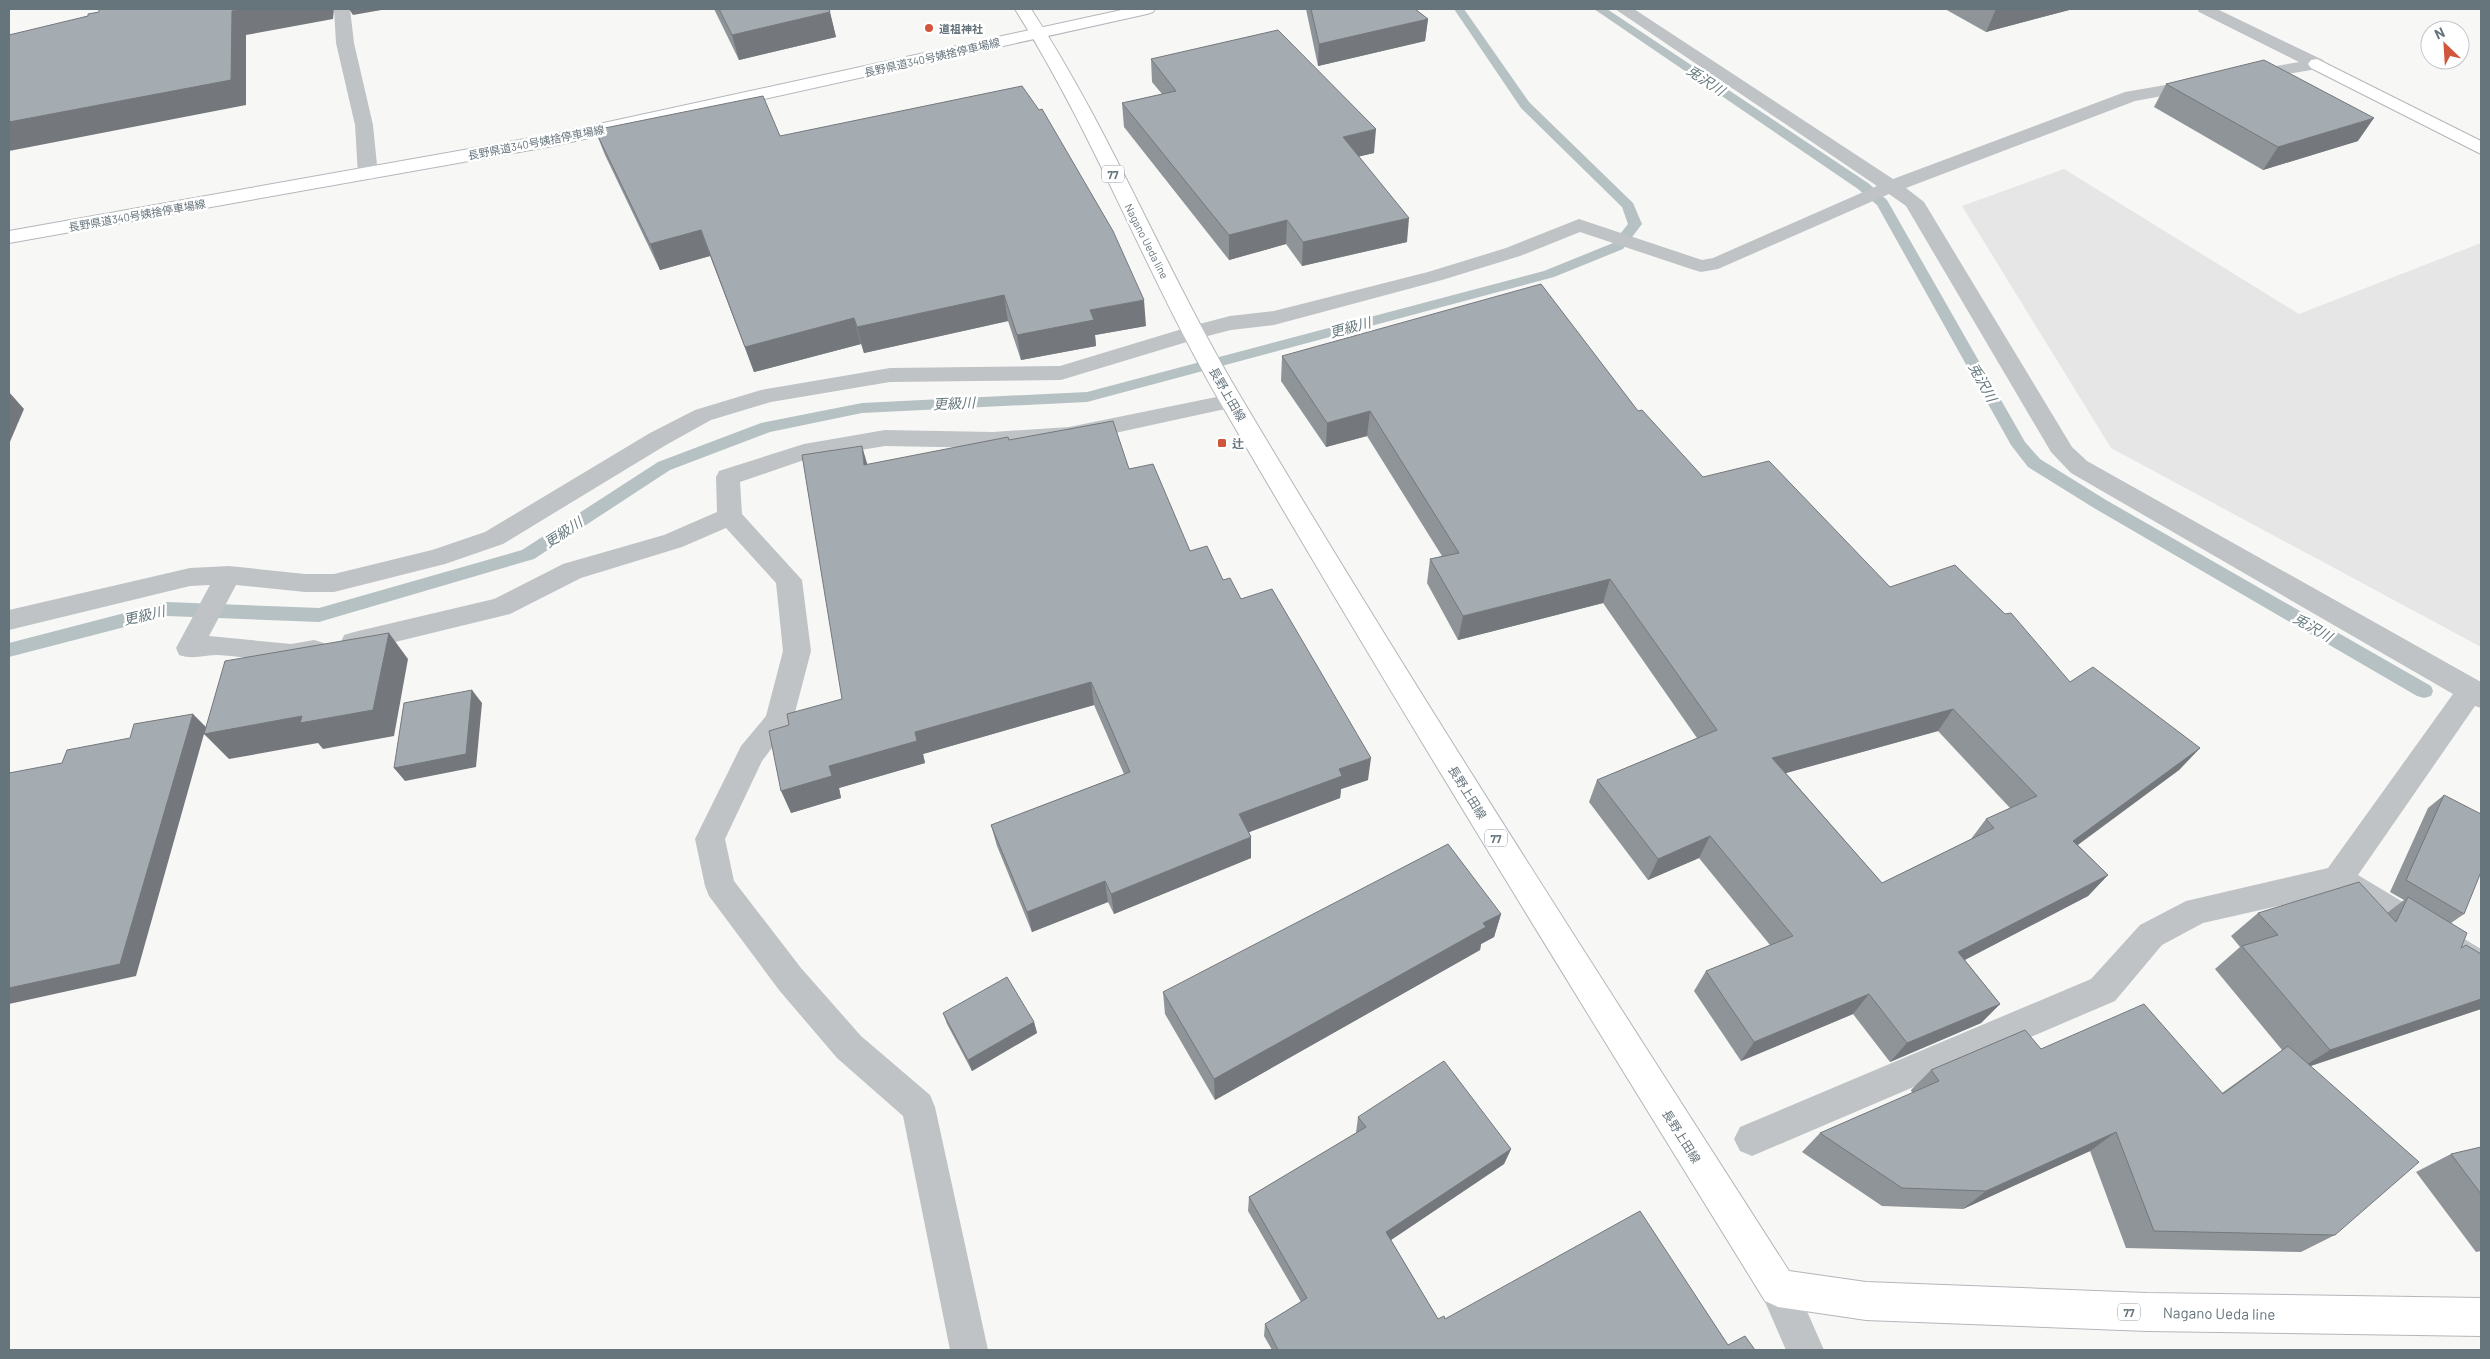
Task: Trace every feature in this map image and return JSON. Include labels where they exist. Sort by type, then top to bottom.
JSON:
[{"type":"main road","name":"Nagano Ueda line","points":[[1024,9],[1055,59],[1195,338]]},
{"type":"main road","name":"長野県道340号姨捨停車場線","points":[[9,237],[563,138],[1147,9]]},
{"type":"main road","points":[[2317,64],[2481,148]]},
{"type":"main road","name":"長野上田線","points":[[1195,338],[1444,755],[1778,1288]]},
{"type":"main road","name":"Nagano Ueda line","points":[[1778,1288],[1866,1301],[2147,1312],[2481,1317]]},
{"type":"street","points":[[342,9],[345,43],[364,125],[368,174]]},
{"type":"street","points":[[1623,9],[1887,189],[1914,202],[2063,452],[2079,467],[2476,694],[2338,879],[2197,911],[2151,935],[2103,990],[1752,1140]]},
{"type":"street","points":[[2204,9],[2317,64]]},
{"type":"street","points":[[9,620],[190,577],[334,583],[436,558],[494,538],[658,439],[703,415],[769,395],[890,375],[1061,374],[1195,338],[1230,323],[1274,318],[1435,276],[1513,252],[1579,225],[1701,266],[1718,263],[1887,189],[2131,96],[2317,64]]},
{"type":"street","points":[[969,1350],[918,1107],[849,1047],[790,978],[720,886],[710,839],[751,754],[780,720],[797,651],[790,580],[730,516],[728,476],[804,452],[885,438],[993,440],[1069,435],[1227,393]]},
{"type":"street","points":[[227,580],[189,648],[217,645],[291,654],[350,644],[501,607],[572,571],[673,542],[730,516]]},
{"type":"street","points":[[2338,879],[2481,966]]},
{"type":"street","points":[[1778,1288],[1805,1350]]},
{"type":"shaded area","points":[[2064,169],[2299,314],[2481,243],[2481,647],[2111,448],[1962,206]]},
{"type":"building","points":[[99,9],[244,9],[232,11],[231,80],[9,122],[9,35],[88,16],[88,14],[99,12]]},
{"type":"building","points":[[719,9],[829,9],[830,12],[732,35]]},
{"type":"building","points":[[1311,9],[1415,9],[1428,19],[1319,44]]},
{"type":"building","points":[[1278,30],[1376,129],[1343,137],[1409,218],[1303,242],[1287,220],[1229,235],[1122,103],[1176,91],[1151,59]]},
{"type":"building","points":[[2264,60],[2374,118],[2278,147],[2166,84]]},
{"type":"building","points":[[1022,86],[1039,110],[1042,109],[1113,231],[1144,300],[1090,310],[1094,320],[1017,335],[1004,295],[857,327],[854,318],[745,347],[701,230],[650,244],[595,130],[763,96],[780,136]]},
{"type":"building","points":[[1541,284],[1638,411],[1642,410],[1703,477],[1769,461],[1890,587],[1955,565],[2005,614],[2011,613],[2070,682],[2093,667],[2200,748],[2073,841],[2108,875],[1958,952],[2000,1004],[1907,1043],[1869,994],[1754,1042],[1706,971],[1793,936],[1710,836],[1658,859],[1597,780],[1717,730],[1610,579],[1463,616],[1430,559],[1459,553],[1370,411],[1327,423],[1282,356]],"holes":[[[1953,709],[2037,796],[1986,819],[1994,828],[1882,883],[1772,758]]]},
{"type":"building","points":[[1113,421],[1129,469],[1153,464],[1190,551],[1207,546],[1223,580],[1230,578],[1241,599],[1272,589],[1371,758],[1339,769],[1342,776],[1239,814],[1251,837],[1111,894],[1105,881],[1027,912],[991,825],[1130,772],[1091,682],[915,732],[917,741],[829,766],[832,776],[781,791],[769,731],[789,725],[787,714],[842,699],[802,455],[862,446],[864,465],[1008,437],[1009,440]]},
{"type":"building","points":[[389,633],[373,710],[300,723],[302,716],[204,734],[225,661]]},
{"type":"building","points":[[472,690],[466,754],[394,768],[404,703]]},
{"type":"building","points":[[193,714],[120,964],[9,988],[9,773],[62,763],[67,750],[130,738],[134,724]]},
{"type":"building","points":[[2444,795],[2481,814],[2481,872],[2464,914],[2406,880]]},
{"type":"building","points":[[1448,844],[1501,914],[1483,923],[1486,927],[1214,1079],[1163,992]]},
{"type":"building","points":[[2359,882],[2396,922],[2408,897],[2467,933],[2461,948],[2466,945],[2481,954],[2481,999],[2330,1050],[2242,946],[2278,935],[2258,913]]},
{"type":"building","points":[[1007,977],[1034,1022],[968,1060],[943,1013]]},
{"type":"building","points":[[2144,1004],[2223,1094],[2288,1046],[2419,1162],[2335,1235],[2154,1231],[2116,1132],[1986,1191],[1902,1188],[1820,1133],[1939,1081],[1931,1070],[2025,1030],[2041,1049]]},
{"type":"building","points":[[1444,1061],[1511,1149],[1386,1232],[1438,1319],[1444,1316],[1445,1319],[1640,1211],[1728,1345],[1745,1336],[1755,1350],[1278,1350],[1265,1324],[1307,1298],[1249,1197],[1366,1127],[1358,1117]]},
{"type":"building","points":[[2481,1147],[2481,1194],[2451,1154]]},
{"type":"waterway","name":"更級川","points":[[9,650],[167,609],[319,615],[528,555],[664,466],[767,427],[862,408],[1087,397],[1549,274],[1618,246],[1635,224],[1628,206],[1525,105],[1459,9]]},
{"type":"waterway","name":"兎沢川","points":[[1600,9],[1863,186],[1882,203],[2019,445],[2034,463],[2100,504],[2424,691]]},
{"type":"place","name":"道祖神社","points":[[929,28]]},
{"type":"place","name":"辻","points":[[1222,443]]}]
